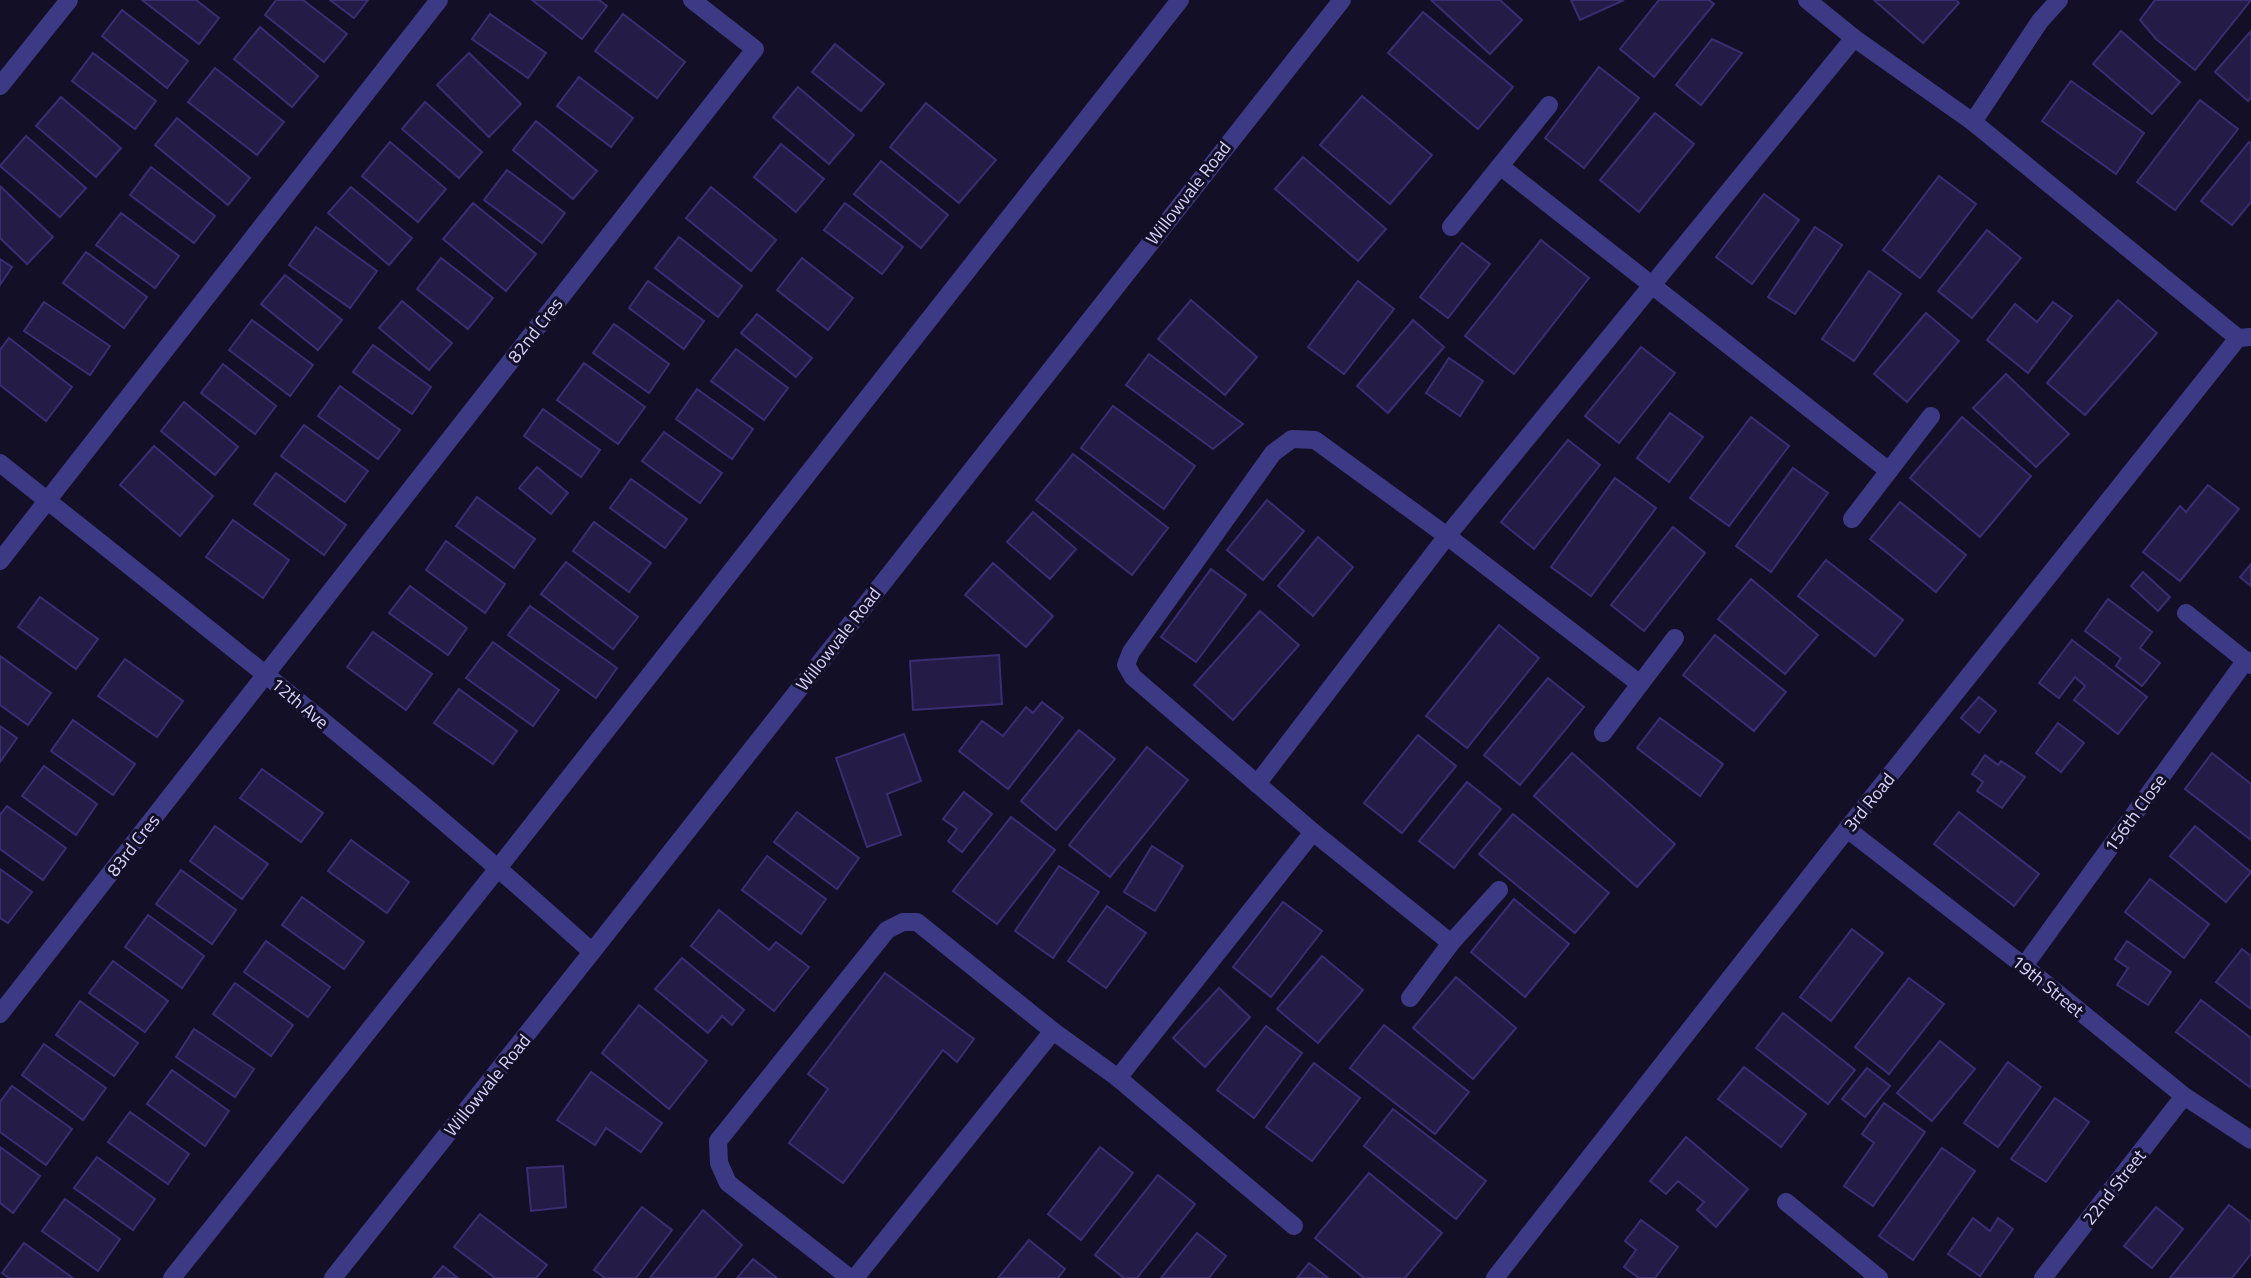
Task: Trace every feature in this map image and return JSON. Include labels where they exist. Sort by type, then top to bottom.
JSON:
[{"type":"street","points":[[0,86],[69,0]]},
{"type":"street","points":[[0,561],[439,0]]},
{"type":"street","name":"82nd Cres","points":[[266,675],[755,49],[692,0]]},
{"type":"street","points":[[172,1278],[499,867],[1180,0]]},
{"type":"street","name":"Willowvale Road","points":[[333,1278],[1342,0]]},
{"type":"street","points":[[1807,0],[1854,38],[1973,122],[2245,337]]},
{"type":"street","points":[[1973,122],[2040,21],[2059,0]]},
{"type":"street","points":[[1257,783],[1447,536],[1854,38]]},
{"type":"street","points":[[1451,227],[1549,105]]},
{"type":"street","points":[[1500,166],[1889,471]]},
{"type":"street","name":"3rd Road","points":[[1495,1278],[1847,829],[2245,337]]},
{"type":"street","points":[[1852,519],[1931,416]]},
{"type":"street","points":[[1451,943],[1313,832],[1133,677],[1126,665],[1131,652],[1273,453],[1292,439],[1315,440],[1447,536],[1640,684]]},
{"type":"street","name":"12th Ave","points":[[0,463],[266,675],[499,867],[592,952]]},
{"type":"street","points":[[2186,613],[2248,662]]},
{"type":"street","points":[[1603,733],[1675,638]]},
{"type":"street","name":"156th Close","points":[[2024,966],[2248,662]]},
{"type":"street","name":"83rd Cres","points":[[0,1014],[266,675]]},
{"type":"street","name":"19th Street","points":[[1847,829],[2024,966],[2184,1096],[2251,1140]]},
{"type":"street","points":[[1118,1078],[1313,832]]},
{"type":"street","points":[[1410,998],[1451,943],[1499,890]]},
{"type":"street","points":[[850,1278],[728,1183],[719,1163],[718,1141],[887,930],[903,922],[917,922],[1053,1031],[1118,1078],[1294,1226]]},
{"type":"street","points":[[855,1278],[1053,1031]]},
{"type":"street","name":"22nd Street","points":[[2043,1278],[2184,1096]]},
{"type":"street","points":[[1786,1202],[1879,1278]]},
{"type":"building","points":[[142,0],[196,0],[219,18],[199,44]]},
{"type":"building","points":[[276,0],[303,0],[347,34],[324,62],[265,15]]},
{"type":"building","points":[[330,0],[368,0],[354,18]]},
{"type":"building","points":[[532,0],[599,0],[607,6],[582,39]]},
{"type":"building","points":[[1431,0],[1500,0],[1522,20],[1490,54]]},
{"type":"building","points":[[1571,0],[1624,0],[1580,20]]},
{"type":"building","points":[[1659,0],[1709,0],[1714,4],[1654,77],[1620,49]]},
{"type":"building","points":[[1874,0],[1956,0],[1959,3],[1923,43]]},
{"type":"building","points":[[2155,0],[2251,0],[2195,70],[2156,39],[2140,20]]},
{"type":"building","points":[[122,10],[188,61],[167,88],[102,36]]},
{"type":"building","points":[[1423,12],[1513,87],[1478,129],[1388,53]]},
{"type":"building","points":[[490,14],[546,53],[528,78],[472,39]]},
{"type":"building","points":[[623,14],[685,62],[657,98],[595,51]]},
{"type":"building","points":[[260,27],[318,76],[292,107],[234,59]]},
{"type":"building","points":[[2121,31],[2180,82],[2152,114],[2093,64]]},
{"type":"building","points":[[2251,31],[2251,97],[2248,101],[2215,72]]},
{"type":"building","points":[[1712,39],[1742,53],[1701,105],[1676,85]]},
{"type":"building","points":[[835,44],[884,84],[861,111],[812,72]]},
{"type":"building","points":[[93,53],[156,101],[135,129],[72,81]]},
{"type":"building","points":[[469,53],[521,104],[489,137],[437,85]]},
{"type":"building","points":[[1599,67],[1639,98],[1584,168],[1545,138]]},
{"type":"building","points":[[215,68],[284,122],[257,155],[188,102]]},
{"type":"building","points":[[579,77],[633,118],[611,147],[557,106]]},
{"type":"building","points":[[2071,81],[2144,133],[2116,174],[2042,121]]},
{"type":"building","points":[[798,87],[854,135],[829,164],[773,117]]},
{"type":"building","points":[[1362,96],[1432,155],[1390,204],[1320,145]]},
{"type":"building","points":[[61,97],[121,148],[96,177],[36,126]]},
{"type":"building","points":[[2200,100],[2238,129],[2175,210],[2137,182]]},
{"type":"building","points":[[425,102],[482,152],[459,178],[402,129]]},
{"type":"building","points":[[926,103],[996,160],[959,203],[890,147]]},
{"type":"building","points":[[1655,113],[1694,144],[1639,212],[1600,180]]},
{"type":"building","points":[[177,118],[250,178],[228,205],[155,145]]},
{"type":"building","points":[[536,121],[597,171],[573,199],[513,150]]},
{"type":"building","points":[[26,136],[86,188],[60,217],[0,166]]},
{"type":"building","points":[[390,142],[446,189],[418,222],[362,176]]},
{"type":"building","points":[[2249,142],[2251,202],[2232,225],[2201,201]]},
{"type":"building","points":[[781,144],[824,179],[796,212],[754,177]]},
{"type":"building","points":[[1303,157],[1386,229],[1358,261],[1275,189]]},
{"type":"building","points":[[881,161],[948,215],[921,248],[854,194]]},
{"type":"building","points":[[151,167],[215,216],[194,243],[130,195]]},
{"type":"building","points":[[507,170],[565,213],[542,243],[484,200]]},
{"type":"building","points":[[1939,176],[1976,204],[1920,278],[1883,250]]},
{"type":"building","points":[[0,186],[53,237],[27,264],[0,238]]},
{"type":"building","points":[[351,187],[412,238],[389,265],[328,213]]},
{"type":"building","points":[[711,187],[776,240],[751,271],[686,218]]},
{"type":"building","points":[[1764,194],[1799,220],[1752,284],[1716,257]]},
{"type":"building","points":[[473,203],[536,254],[506,291],[443,239]]},
{"type":"building","points":[[845,203],[903,247],[882,274],[824,230]]},
{"type":"building","points":[[121,213],[179,256],[155,288],[96,245]]},
{"type":"building","points":[[316,227],[377,271],[350,308],[289,265]]},
{"type":"building","points":[[1815,227],[1842,245],[1795,314],[1768,297]]},
{"type":"building","points":[[1987,230],[2021,258],[1972,318],[1938,291]]},
{"type":"building","points":[[679,237],[742,286],[718,317],[655,268]]},
{"type":"building","points":[[1541,240],[1589,278],[1514,374],[1465,336]]},
{"type":"building","points":[[1462,243],[1490,264],[1448,318],[1420,297]]},
{"type":"building","points":[[86,252],[147,297],[124,328],[63,283]]},
{"type":"building","points":[[441,258],[493,298],[468,329],[417,289]]},
{"type":"building","points":[[802,258],[853,298],[828,330],[777,290]]},
{"type":"building","points":[[0,259],[12,267],[0,285]]},
{"type":"building","points":[[1869,271],[1901,294],[1854,361],[1822,339]]},
{"type":"building","points":[[285,275],[342,320],[318,350],[261,304]]},
{"type":"building","points":[[648,281],[704,321],[684,349],[629,308]]},
{"type":"building","points":[[1358,281],[1394,309],[1344,374],[1308,347]]},
{"type":"building","points":[[1191,300],[1257,357],[1225,395],[1158,339]]},
{"type":"building","points":[[2118,300],[2157,333],[2085,415],[2047,383]]},
{"type":"building","points":[[402,301],[452,343],[429,370],[379,328]]},
{"type":"building","points":[[44,302],[110,346],[90,375],[24,331]]},
{"type":"building","points":[[2053,302],[2072,316],[2028,373],[1987,340],[2015,304],[2037,322]]},
{"type":"building","points":[[1926,313],[1959,341],[1907,402],[1874,374]]},
{"type":"building","points":[[757,314],[812,358],[796,377],[741,333]]},
{"type":"building","points":[[252,320],[313,365],[290,396],[229,350]]},
{"type":"building","points":[[1413,320],[1444,347],[1388,413],[1357,386]]},
{"type":"building","points":[[614,324],[669,364],[649,393],[593,353]]},
{"type":"building","points":[[9,338],[72,387],[46,421],[0,385],[0,350]]},
{"type":"building","points":[[373,345],[431,387],[412,414],[353,372]]},
{"type":"building","points":[[1641,347],[1675,373],[1619,443],[1585,416]]},
{"type":"building","points":[[736,349],[788,388],[764,420],[711,381]]},
{"type":"building","points":[[1149,354],[1243,424],[1213,449],[1126,385]]},
{"type":"building","points":[[1449,358],[1483,381],[1460,416],[1426,393]]},
{"type":"building","points":[[584,363],[645,407],[618,444],[557,400]]},
{"type":"building","points":[[223,364],[276,406],[255,434],[201,393]]},
{"type":"building","points":[[2006,374],[2069,434],[2036,467],[1973,408]]},
{"type":"building","points":[[340,386],[400,430],[378,459],[318,416]]},
{"type":"building","points":[[697,389],[753,429],[732,459],[676,419]]},
{"type":"building","points":[[184,402],[238,447],[215,475],[161,431]]},
{"type":"building","points":[[1113,406],[1195,466],[1164,509],[1081,448]]},
{"type":"building","points":[[543,409],[600,450],[581,477],[524,436]]},
{"type":"building","points":[[1670,413],[1703,437],[1669,482],[1637,458]]},
{"type":"building","points":[[1751,417],[1789,446],[1729,526],[1690,498]]},
{"type":"building","points":[[1962,417],[2031,476],[1980,537],[1910,478]]},
{"type":"building","points":[[304,425],[368,471],[345,502],[281,456]]},
{"type":"building","points":[[664,432],[722,473],[700,503],[642,461]]},
{"type":"building","points":[[1568,440],[1600,465],[1534,549],[1501,522]]},
{"type":"building","points":[[154,446],[213,496],[180,536],[120,485]]},
{"type":"building","points":[[1073,454],[1168,528],[1132,575],[1036,500]]},
{"type":"building","points":[[537,467],[568,493],[551,514],[519,488]]},
{"type":"building","points":[[1793,468],[1828,493],[1771,572],[1736,546]]},
{"type":"building","points":[[276,473],[346,525],[324,555],[254,504]]},
{"type":"building","points":[[1615,478],[1656,508],[1591,596],[1551,567]]},
{"type":"building","points":[[631,479],[687,519],[665,548],[610,508]]},
{"type":"building","points":[[2208,485],[2239,509],[2180,581],[2143,552],[2180,506],[2186,512]]},
{"type":"building","points":[[477,497],[535,539],[514,568],[456,526]]},
{"type":"building","points":[[1267,500],[1304,531],[1263,580],[1227,550]]},
{"type":"building","points":[[1900,502],[1966,555],[1936,592],[1870,539]]},
{"type":"building","points":[[1033,512],[1076,549],[1050,579],[1007,542]]},
{"type":"building","points":[[233,520],[289,560],[263,598],[206,557]]},
{"type":"building","points":[[594,522],[651,563],[629,592],[573,551]]},
{"type":"building","points":[[1673,527],[1705,553],[1644,631],[1611,605]]},
{"type":"building","points":[[1318,537],[1353,567],[1313,616],[1278,586]]},
{"type":"building","points":[[446,541],[505,584],[485,613],[426,570]]},
{"type":"building","points":[[1826,560],[1903,620],[1875,656],[1798,596]]},
{"type":"building","points":[[566,562],[638,617],[613,649],[541,594]]},
{"type":"building","points":[[993,563],[1053,616],[1026,647],[965,595]]},
{"type":"building","points":[[2251,564],[2251,586],[2240,577]]},
{"type":"building","points":[[1211,569],[1246,595],[1196,662],[1161,637]]},
{"type":"building","points":[[2143,572],[2170,597],[2158,611],[2131,586]]},
{"type":"building","points":[[1751,579],[1818,635],[1785,674],[1718,619]]},
{"type":"building","points":[[410,586],[467,628],[448,655],[389,613]]},
{"type":"building","points":[[40,597],[98,639],[76,669],[18,627]]},
{"type":"building","points":[[2108,599],[2152,632],[2140,648],[2160,663],[2142,686],[2116,666],[2121,658],[2085,631]]},
{"type":"building","points":[[530,606],[617,668],[596,698],[508,635]]},
{"type":"building","points":[[1260,611],[1299,645],[1233,720],[1194,685]]},
{"type":"building","points":[[1499,625],[1539,658],[1467,748],[1426,716]]},
{"type":"building","points":[[373,632],[432,674],[406,710],[347,667]]},
{"type":"building","points":[[1715,635],[1786,692],[1754,731],[1683,675]]},
{"type":"building","points":[[2072,640],[2147,697],[2118,734],[2074,700],[2085,686],[2075,677],[2059,698],[2039,683]]},
{"type":"building","points":[[493,642],[559,690],[533,726],[466,678]]},
{"type":"building","points":[[999,655],[1002,704],[913,710],[910,661]]},
{"type":"building","points":[[0,656],[51,693],[28,725],[0,705]]},
{"type":"building","points":[[125,659],[183,701],[157,737],[98,696]]},
{"type":"building","points":[[1548,678],[1584,707],[1520,785],[1484,755]]},
{"type":"building","points":[[459,689],[517,731],[493,764],[434,723]]},
{"type":"building","points":[[1979,697],[1996,711],[1979,733],[1961,718]]},
{"type":"building","points":[[1042,702],[1063,718],[1008,789],[959,751],[982,721],[1003,736],[1026,707],[1033,713]]},
{"type":"building","points":[[1660,718],[1723,764],[1700,796],[1637,748]]},
{"type":"building","points":[[73,720],[135,764],[113,795],[51,751]]},
{"type":"building","points":[[2058,723],[2084,743],[2061,772],[2036,753]]},
{"type":"building","points":[[0,726],[17,738],[0,762]]},
{"type":"building","points":[[1079,730],[1115,759],[1056,830],[1021,801]]},
{"type":"building","points":[[904,734],[921,781],[887,794],[901,835],[867,847],[836,758]]},
{"type":"building","points":[[1418,735],[1456,766],[1402,833],[1364,803]]},
{"type":"building","points":[[1147,747],[1188,780],[1110,877],[1069,845]]},
{"type":"building","points":[[1572,753],[1675,844],[1637,887],[1534,796]]},
{"type":"building","points":[[2212,753],[2251,784],[2251,840],[2185,789]]},
{"type":"building","points":[[1985,755],[1998,765],[2001,761],[2025,777],[2002,808],[1977,791],[1983,782],[1972,774]]},
{"type":"building","points":[[44,766],[97,804],[76,835],[22,796]]},
{"type":"building","points":[[262,769],[323,813],[301,842],[240,798]]},
{"type":"building","points":[[1467,782],[1501,809],[1454,868],[1419,841]]},
{"type":"building","points":[[964,792],[992,814],[962,852],[948,841],[957,829],[943,819]]},
{"type":"building","points":[[7,806],[66,848],[43,880],[0,849],[0,815]]},
{"type":"building","points":[[797,812],[859,858],[837,889],[774,842]]},
{"type":"building","points":[[1959,812],[2039,874],[2014,906],[1934,844]]},
{"type":"building","points":[[1513,814],[1609,893],[1575,933],[1479,854]]},
{"type":"building","points":[[1011,817],[1055,850],[997,924],[953,891]]},
{"type":"building","points":[[215,826],[268,864],[242,899],[190,861]]},
{"type":"building","points":[[2195,826],[2251,872],[2226,902],[2170,856]]},
{"type":"building","points":[[351,840],[409,882],[387,913],[328,871]]},
{"type":"building","points":[[1152,846],[1183,866],[1155,911],[1124,892]]},
{"type":"building","points":[[767,856],[826,899],[801,934],[742,890]]},
{"type":"building","points":[[1059,866],[1099,892],[1053,958],[1015,931]]},
{"type":"building","points":[[0,869],[32,892],[8,923],[0,918]]},
{"type":"building","points":[[181,870],[236,910],[212,944],[156,904]]},
{"type":"building","points":[[2150,879],[2209,924],[2184,958],[2125,912]]},
{"type":"building","points":[[302,897],[364,942],[344,969],[282,925]]},
{"type":"building","points":[[1514,899],[1569,944],[1525,997],[1471,952]]},
{"type":"building","points":[[1283,902],[1322,931],[1271,997],[1233,967]]},
{"type":"building","points":[[1107,906],[1146,933],[1106,988],[1068,961]]},
{"type":"building","points":[[719,910],[769,950],[776,942],[809,967],[774,1011],[691,946]]},
{"type":"building","points":[[148,915],[204,956],[182,988],[125,947]]},
{"type":"building","points":[[1852,929],[1883,953],[1831,1021],[1800,997]]},
{"type":"building","points":[[266,941],[330,987],[308,1017],[244,972]]},
{"type":"building","points":[[2127,941],[2171,972],[2148,1005],[2117,985],[2128,968],[2115,959]]},
{"type":"building","points":[[2242,949],[2251,956],[2251,1009],[2216,982]]},
{"type":"building","points":[[1322,956],[1363,990],[1318,1043],[1277,1009]]},
{"type":"building","points":[[682,958],[744,1010],[732,1025],[722,1016],[708,1033],[655,989]]},
{"type":"building","points":[[113,961],[168,1001],[145,1032],[89,993]]},
{"type":"building","points":[[885,973],[974,1039],[957,1062],[943,1050],[843,1183],[789,1143],[828,1089],[808,1074]]},
{"type":"building","points":[[1456,977],[1516,1028],[1473,1079],[1413,1028]]},
{"type":"building","points":[[1909,978],[1944,1004],[1889,1074],[1855,1047]]},
{"type":"building","points":[[235,983],[293,1025],[271,1056],[213,1014]]},
{"type":"building","points":[[1219,988],[1250,1017],[1205,1067],[1173,1038]]},
{"type":"building","points":[[2201,1000],[2251,1038],[2251,1088],[2176,1032]]},
{"type":"building","points":[[80,1001],[138,1043],[114,1076],[56,1035]]},
{"type":"building","points":[[639,1005],[707,1061],[669,1109],[602,1053]]},
{"type":"building","points":[[1783,1013],[1855,1070],[1828,1104],[1756,1048]]},
{"type":"building","points":[[1384,1025],[1469,1092],[1435,1134],[1350,1068]]},
{"type":"building","points":[[1266,1026],[1302,1053],[1254,1118],[1217,1090]]},
{"type":"building","points":[[194,1029],[254,1069],[235,1097],[176,1057]]},
{"type":"building","points":[[1940,1041],[1975,1069],[1932,1121],[1897,1093]]},
{"type":"building","points":[[44,1044],[106,1088],[83,1120],[22,1075]]},
{"type":"building","points":[[2008,1062],[2041,1087],[1998,1147],[1964,1123]]},
{"type":"building","points":[[1314,1063],[1360,1098],[1312,1161],[1266,1127]]},
{"type":"building","points":[[1744,1067],[1806,1114],[1781,1147],[1718,1099]]},
{"type":"building","points":[[1867,1068],[1890,1086],[1865,1117],[1842,1099]]},
{"type":"building","points":[[172,1070],[229,1111],[205,1146],[147,1104]]},
{"type":"building","points":[[591,1072],[662,1123],[641,1152],[606,1128],[595,1145],[557,1120]]},
{"type":"building","points":[[12,1086],[72,1129],[46,1165],[0,1132],[0,1102]]},
{"type":"building","points":[[2055,1098],[2089,1122],[2046,1182],[2011,1159]]},
{"type":"building","points":[[1884,1103],[1925,1132],[1873,1206],[1844,1186],[1874,1143],[1862,1134]]},
{"type":"building","points":[[1393,1109],[1486,1181],[1456,1219],[1364,1146]]},
{"type":"building","points":[[130,1112],[189,1154],[168,1184],[108,1142]]},
{"type":"building","points":[[1686,1137],[1748,1189],[1716,1227],[1697,1210],[1704,1202],[1678,1181],[1666,1194],[1650,1181]]},
{"type":"building","points":[[0,1147],[40,1176],[13,1213],[0,1203]]},
{"type":"building","points":[[1100,1147],[1133,1173],[1081,1240],[1048,1214]]},
{"type":"building","points":[[1942,1148],[1975,1171],[1913,1260],[1879,1236]]},
{"type":"building","points":[[97,1157],[155,1199],[133,1230],[74,1188]]},
{"type":"building","points":[[563,1166],[566,1207],[531,1211],[527,1168]]},
{"type":"building","points":[[1369,1173],[1442,1233],[1405,1278],[1364,1278],[1315,1238]]},
{"type":"building","points":[[1158,1175],[1195,1204],[1137,1278],[1124,1278],[1095,1255]]},
{"type":"building","points":[[65,1199],[120,1239],[98,1271],[42,1231]]},
{"type":"building","points":[[2229,1205],[2251,1222],[2251,1254],[2232,1278],[2170,1278]]},
{"type":"building","points":[[642,1207],[672,1230],[636,1278],[605,1278],[594,1270]]},
{"type":"building","points":[[2156,1207],[2183,1229],[2152,1268],[2124,1246]]},
{"type":"building","points":[[703,1210],[742,1245],[715,1278],[650,1278]]},
{"type":"building","points":[[480,1214],[547,1265],[536,1278],[495,1278],[454,1247]]},
{"type":"building","points":[[1973,1218],[1990,1231],[1998,1218],[2013,1229],[1980,1276],[1948,1254]]},
{"type":"building","points":[[1641,1220],[1678,1247],[1655,1278],[1639,1278],[1624,1267],[1636,1250],[1625,1241]]},
{"type":"building","points":[[1197,1233],[1226,1256],[1209,1278],[1161,1278]]},
{"type":"building","points":[[1029,1240],[1065,1269],[1058,1278],[998,1278]]},
{"type":"building","points":[[24,1243],[73,1278],[9,1278],[2,1273]]},
{"type":"building","points":[[753,1259],[777,1278],[737,1278]]},
{"type":"building","points":[[1309,1263],[1328,1278],[1297,1278]]},
{"type":"building","points":[[443,1266],[458,1278],[433,1278]]}]
